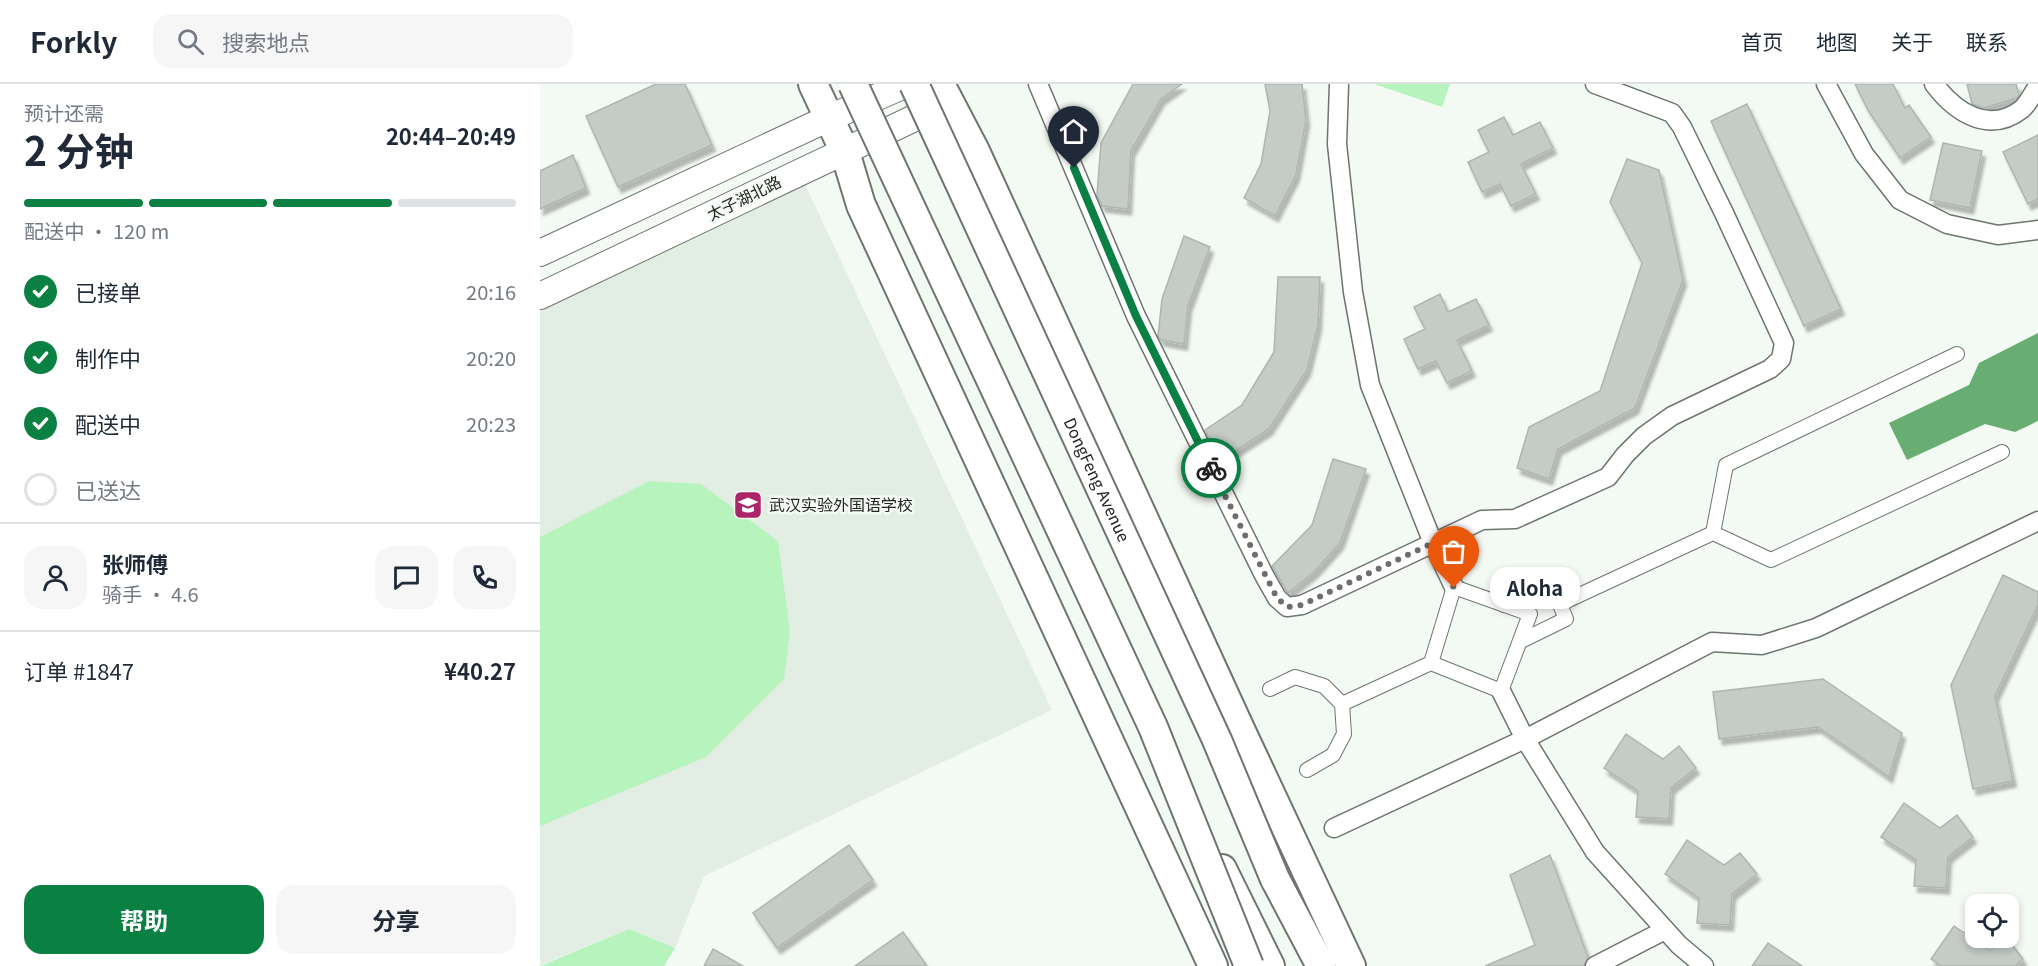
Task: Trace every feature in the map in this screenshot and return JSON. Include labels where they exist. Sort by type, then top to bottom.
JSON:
[{"type":"main road","points":[[813,84],[845,152],[861,205],[1213,966]]},
{"type":"main road","points":[[853,84],[1153,727],[1270,966]]},
{"type":"main road","points":[[540,253],[907,84]]},
{"type":"main road","name":"DongFeng Avenue","points":[[914,84],[1217,740],[1275,879]]},
{"type":"main road","points":[[944,93],[975,151],[1235,718],[1352,966]]},
{"type":"main road","name":"太子湖北路","points":[[540,296],[779,181],[845,152],[944,93]]},
{"type":"main road","points":[[1153,727],[1249,966]]},
{"type":"main road","points":[[1275,879],[1316,966]]},
{"type":"main road","points":[[1275,879],[1321,966]]},
{"type":"street","points":[[1038,84],[1136,316],[1277,598],[1287,607],[1302,605],[1482,520],[1515,519],[1608,477],[1644,436],[1672,416],[1770,369],[1781,358],[1784,343],[1682,127],[1672,113],[1595,84]]},
{"type":"street","points":[[1339,84],[1337,144],[1353,292],[1371,385],[1433,543],[1454,588],[1431,663]]},
{"type":"street","points":[[1826,84],[1864,154],[1900,200],[1947,224],[1998,235],[2038,230]]},
{"type":"street","points":[[1934,84],[1947,101],[1974,118],[2001,120],[2023,108],[2038,86]]},
{"type":"street","points":[[1713,533],[1726,465],[1957,354]]},
{"type":"street","points":[[1560,604],[1713,533],[1771,560],[2002,452]]},
{"type":"street","points":[[1334,828],[1525,739],[1712,642],[1762,645],[1816,628],[2038,521]]},
{"type":"street","points":[[1504,605],[1551,583],[1566,619],[1521,641]]},
{"type":"street","points":[[1454,588],[1530,614],[1502,691]]},
{"type":"street","points":[[1342,704],[1431,663],[1502,691],[1525,739],[1596,852],[1679,945],[1704,966]]},
{"type":"street","points":[[1270,689],[1295,676],[1324,686],[1342,704],[1344,734],[1333,755],[1307,770]]},
{"type":"street","points":[[1595,966],[1665,930]]},
{"type":"shaded area","points":[[1374,84],[1450,84],[1442,107]]},
{"type":"shaded area","name":"武汉实验外国语学校","points":[[801,176],[1052,710],[704,876],[675,948],[629,929],[540,965],[540,301]]},
{"type":"shaded area","points":[[2038,333],[2038,421],[2015,432],[1985,424],[1907,460],[1889,423],[1969,385],[1979,363]]},
{"type":"shaded area","points":[[649,481],[701,484],[778,541],[790,632],[784,679],[706,757],[540,826],[540,537]]},
{"type":"shaded area","points":[[629,929],[675,948],[664,966],[540,966]]},
{"type":"building","points":[[656,84],[685,84],[712,145],[618,187],[586,116]]},
{"type":"building","points":[[1133,84],[1182,84],[1161,99],[1131,151],[1128,209],[1102,206],[1097,195],[1101,143]]},
{"type":"building","points":[[1265,84],[1302,84],[1306,120],[1296,175],[1275,216],[1244,198],[1261,164],[1270,111]]},
{"type":"building","points":[[1855,84],[1893,84],[1905,108],[1909,105],[1931,137],[1900,158],[1868,110]]},
{"type":"building","points":[[1967,84],[2016,84],[2019,95],[2017,98],[1984,108],[1972,104]]},
{"type":"building","points":[[1747,104],[1841,309],[1804,326],[1711,121]]},
{"type":"building","points":[[1504,117],[1513,135],[1540,122],[1553,148],[1521,164],[1536,194],[1511,206],[1500,184],[1482,192],[1468,162],[1489,152],[1478,130]]},
{"type":"building","points":[[2038,135],[2038,199],[2028,204],[2003,152]]},
{"type":"building","points":[[1943,143],[1982,151],[1970,208],[1930,200]]},
{"type":"building","points":[[573,155],[586,188],[540,209],[540,171]]},
{"type":"building","points":[[1627,159],[1659,170],[1683,280],[1635,408],[1558,449],[1549,479],[1517,468],[1529,427],[1600,391],[1642,263],[1610,202]]},
{"type":"building","points":[[1184,236],[1210,247],[1188,306],[1184,344],[1161,340],[1158,336],[1162,299]]},
{"type":"building","points":[[1278,277],[1320,277],[1318,325],[1307,370],[1269,429],[1220,461],[1205,430],[1242,405],[1274,352]]},
{"type":"building","points":[[1440,294],[1448,312],[1476,299],[1489,325],[1457,340],[1472,371],[1447,383],[1436,361],[1418,369],[1404,339],[1425,329],[1414,307]]},
{"type":"building","points":[[1333,459],[1366,469],[1340,543],[1315,571],[1288,593],[1272,566],[1312,525]]},
{"type":"building","points":[[2003,575],[2038,592],[2038,605],[1995,696],[2013,781],[1973,789],[1951,685]]},
{"type":"building","points":[[1823,679],[1902,733],[1889,777],[1818,727],[1719,739],[1713,692]]},
{"type":"building","points":[[1626,734],[1663,759],[1679,746],[1696,768],[1671,788],[1669,819],[1636,817],[1638,791],[1604,768]]},
{"type":"building","points":[[1904,803],[1940,828],[1957,815],[1973,837],[1948,857],[1946,888],[1914,886],[1916,860],[1881,837]]},
{"type":"building","points":[[1687,840],[1724,865],[1740,853],[1757,874],[1732,894],[1730,925],[1697,923],[1699,898],[1665,874]]},
{"type":"building","points":[[849,845],[873,880],[777,948],[753,913]]},
{"type":"building","points":[[1550,855],[1588,957],[1584,966],[1485,966],[1535,945],[1510,875]]},
{"type":"building","points":[[1954,926],[1965,933],[1965,948],[1990,950],[2015,948],[2023,959],[2015,966],[1941,966],[1931,959]]},
{"type":"building","points":[[903,932],[927,966],[855,966]]},
{"type":"building","points":[[1768,943],[1802,966],[1752,966]]},
{"type":"building","points":[[713,949],[743,966],[704,966]]},
{"type":"way so far","points":[[1211,468],[1277,598],[1287,607],[1302,605],[1433,543],[1454,588]]},
{"type":"place","name":"武汉实验外国语学校","points":[[748,505]]},
{"type":"place","name":"Aloha","points":[[1454,588]]},
{"type":"route","points":[[1074,168],[1136,316],[1211,468]]}]
